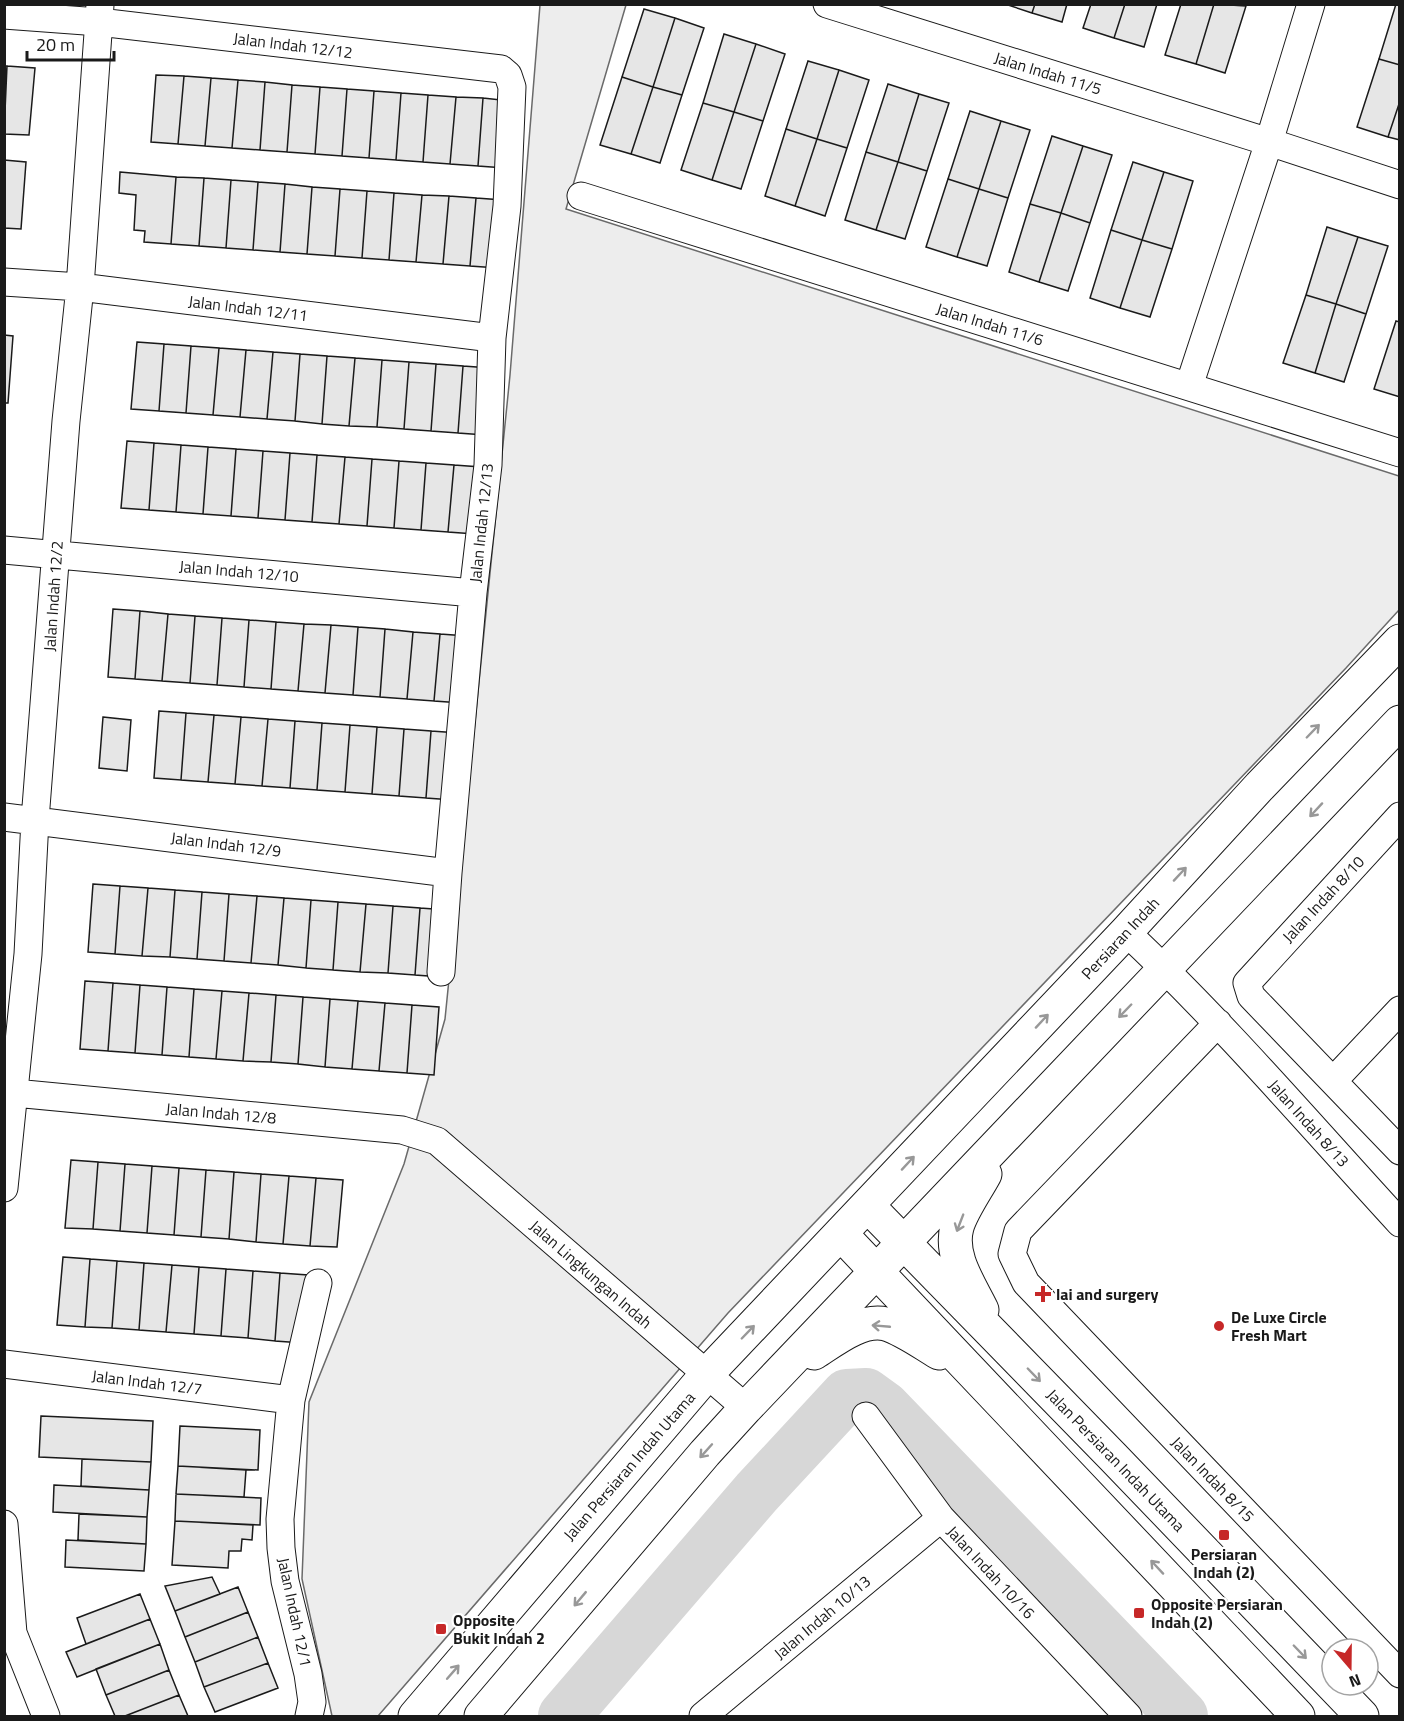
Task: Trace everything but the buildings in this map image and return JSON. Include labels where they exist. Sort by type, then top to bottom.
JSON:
[{"type":"main road","name":"Persiaran Indah","points":[[841,1234],[1126,932],[1260,786],[1400,641]]},
{"type":"main road","points":[[481,1716],[705,1452],[1400,722]]},
{"type":"main road","points":[[993,1333],[958,1260],[954,1243],[957,1226],[1006,1135]]},
{"type":"main road","name":"Jalan Persiaran Indah Utama","points":[[868,1206],[1362,1716]]},
{"type":"main road","points":[[841,1234],[1298,1716]]},
{"type":"main road","name":"Jalan Persiaran Indah Utama","points":[[415,1716],[707,1374],[841,1234]]},
{"type":"main road","points":[[772,1380],[843,1335],[863,1326],[883,1324],[900,1330],[969,1371]]},
{"type":"street","name":"Jalan Indah 11/5","points":[[827,4],[1400,185]]},
{"type":"street","points":[[1188,386],[1269,142],[1311,4]]},
{"type":"street","name":"Jalan Indah 12/12","points":[[4,15],[99,13],[501,69],[508,75]]},
{"type":"street","name":"Jalan Indah 12/2","points":[[4,1188],[9,1093],[28,954],[35,820],[66,422],[80,287],[99,13]]},
{"type":"street","name":"Jalan Indah 12/13","points":[[441,972],[473,593],[488,465],[492,338],[507,206],[512,87],[508,75]]},
{"type":"street","name":"Jalan Indah 11/6","points":[[581,196],[1400,453]]},
{"type":"street","name":"Jalan Indah 12/11","points":[[4,282],[80,287],[492,338]]},
{"type":"street","name":"Jalan Indah 12/10","points":[[4,550],[473,593]]},
{"type":"street","name":"Jalan Indah 8/10","points":[[1333,1081],[1251,996],[1247,983],[1400,816]]},
{"type":"street","name":"Jalan Indah 12/9","points":[[4,817],[448,873]]},
{"type":"street","name":"Jalan Indah 8/13","points":[[1126,932],[1218,1023],[1400,1223]]},
{"type":"street","points":[[1400,1010],[1333,1081],[1400,1151]]},
{"type":"street","name":"Jalan Indah 8/15","points":[[1218,1023],[1018,1231],[1012,1254],[1026,1283],[1400,1674]]},
{"type":"street","name":"Jalan Indah 12/8","points":[[9,1093],[402,1130],[437,1141]]},
{"type":"street","name":"Jalan Lingkungan Indah","points":[[437,1141],[746,1408]]},
{"type":"street","name":"Jalan Indah 12/1","points":[[309,1716],[312,1702],[308,1674],[285,1581],[280,1519],[291,1400],[318,1283]]},
{"type":"street","name":"Jalan Indah 12/7","points":[[4,1364],[291,1400]]},
{"type":"street","name":"Jalan Indah 10/16","points":[[866,1416],[941,1518],[1128,1716]]},
{"type":"street","name":"Jalan Indah 10/13","points":[[704,1716],[941,1518]]},
{"type":"street","points":[[4,1524],[9,1636],[46,1716]]},
{"type":"shaded area","points":[[540,5],[626,5],[566,209],[1399,476],[1399,610],[728,1313],[378,1716],[332,1716],[302,1579],[309,1402],[404,1164],[445,1019],[510,375]]},
{"type":"waterway","points":[[564,1716],[757,1492],[847,1395],[866,1394],[884,1407],[1182,1716]]},
{"type":"place","name":"lai and surgery","points":[[1043,1294]]},
{"type":"place","name":"De Luxe Circle Fresh Mart","points":[[1219,1326]]},
{"type":"place","name":"Persiaran Indah (2)","points":[[1224,1535]]},
{"type":"place","name":"Opposite Persiaran Indah (2)","points":[[1139,1613]]},
{"type":"place","name":"Opposite Bukit Indah 2","points":[[441,1629]]}]
